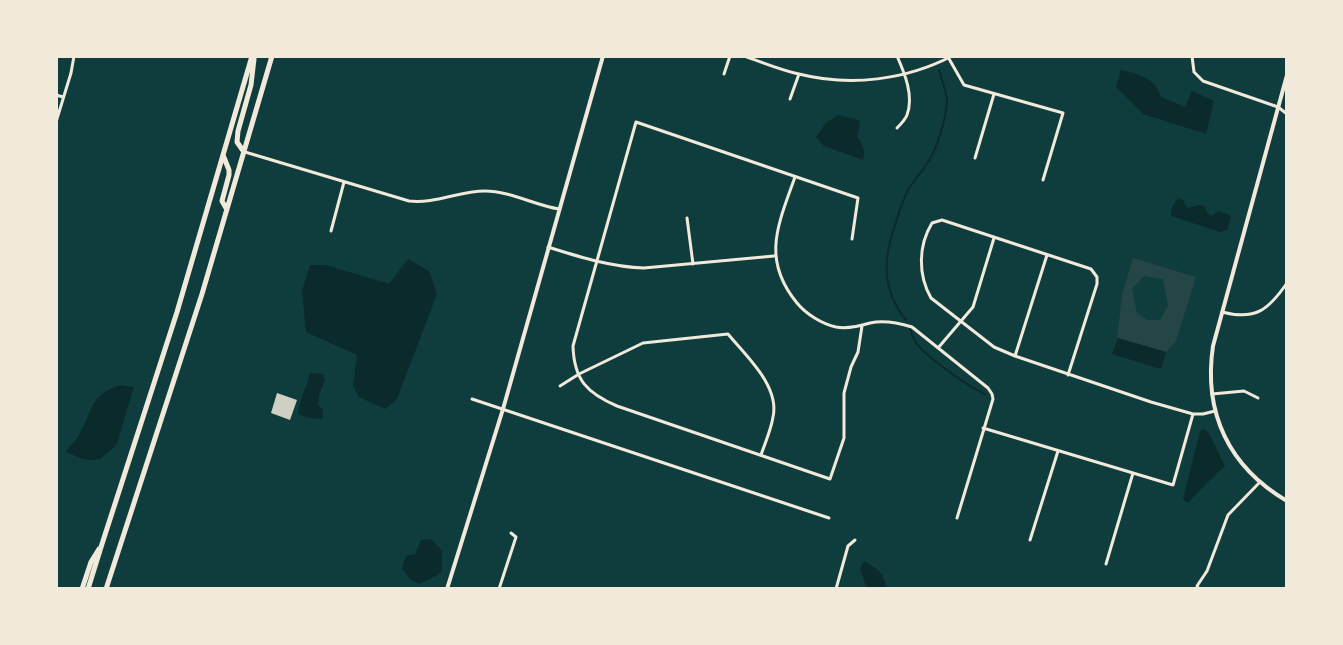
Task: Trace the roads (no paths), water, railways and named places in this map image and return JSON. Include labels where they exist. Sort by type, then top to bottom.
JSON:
[{"type":"highway","points":[[244,152],[237,142],[238,131],[251,85],[253,56]]},
{"type":"highway","points":[[88,589],[177,312],[253,56]]},
{"type":"highway","points":[[106,589],[183,355],[272,56]]},
{"type":"highway","points":[[223,155],[229,170],[222,201],[226,208]]},
{"type":"highway","points":[[82,589],[91,562],[102,544]]},
{"type":"street","points":[[56,122],[71,73],[74,56]]},
{"type":"street","points":[[447,589],[503,409],[603,56]]},
{"type":"street","points":[[724,74],[730,56]]},
{"type":"street","points":[[744,56],[799,74],[862,81],[904,74],[950,57],[964,85],[1062,113],[1042,180]]},
{"type":"street","points":[[897,56],[909,95],[907,117],[897,128]]},
{"type":"street","points":[[1192,56],[1194,72],[1203,81],[1278,107],[1287,114]]},
{"type":"street","points":[[790,100],[799,74]]},
{"type":"street","points":[[1287,75],[1222,312],[1211,360],[1212,394],[1215,411],[1229,446],[1260,483],[1287,501]]},
{"type":"street","points":[[975,158],[994,94]]},
{"type":"street","points":[[56,95],[63,98]]},
{"type":"street","points":[[852,239],[858,198],[636,122],[573,346],[574,362],[586,387],[599,398],[617,406],[830,479],[844,438],[844,393],[851,367],[858,352],[862,326]]},
{"type":"street","points":[[244,152],[415,202],[438,200],[486,191],[502,193],[559,209]]},
{"type":"street","points":[[795,177],[778,224],[775,256],[782,282],[802,309],[822,322],[837,327],[862,326],[872,323],[897,323],[912,328],[988,388],[992,394],[993,399],[957,518]]},
{"type":"street","points":[[331,231],[344,182]]},
{"type":"street","points":[[688,218],[693,264]]},
{"type":"street","points":[[1068,375],[1097,284],[1097,277],[1091,269],[942,220],[932,223],[928,229],[922,251],[921,263],[926,288],[931,298],[994,347],[1068,375],[1193,414],[1215,411]]},
{"type":"street","points":[[938,348],[973,307],[994,238]]},
{"type":"street","points":[[548,247],[618,267],[644,268],[775,256]]},
{"type":"street","points":[[1015,356],[1047,255]]},
{"type":"street","points":[[1222,312],[1238,316],[1260,312],[1272,304],[1287,283]]},
{"type":"street","points":[[560,386],[579,374],[643,343],[728,334],[767,381],[771,393],[774,416],[761,455]]},
{"type":"street","points":[[1212,394],[1244,391],[1258,398]]},
{"type":"street","points":[[472,399],[829,518]]},
{"type":"street","points":[[983,428],[1173,485],[1193,414]]},
{"type":"street","points":[[1030,540],[1058,451]]},
{"type":"street","points":[[1106,564],[1133,473]]},
{"type":"street","points":[[1199,589],[1197,586],[1207,571],[1228,515],[1260,483]]},
{"type":"street","points":[[499,589],[516,537],[511,533]]},
{"type":"street","points":[[836,589],[848,546],[855,540]]},
{"type":"waterway","points":[[906,320],[892,297],[888,285],[887,261],[892,235],[904,198],[910,186],[926,166],[938,141],[943,123],[947,100],[939,70]]},
{"type":"waterway","points":[[910,329],[922,350],[960,379],[985,394]]}]
